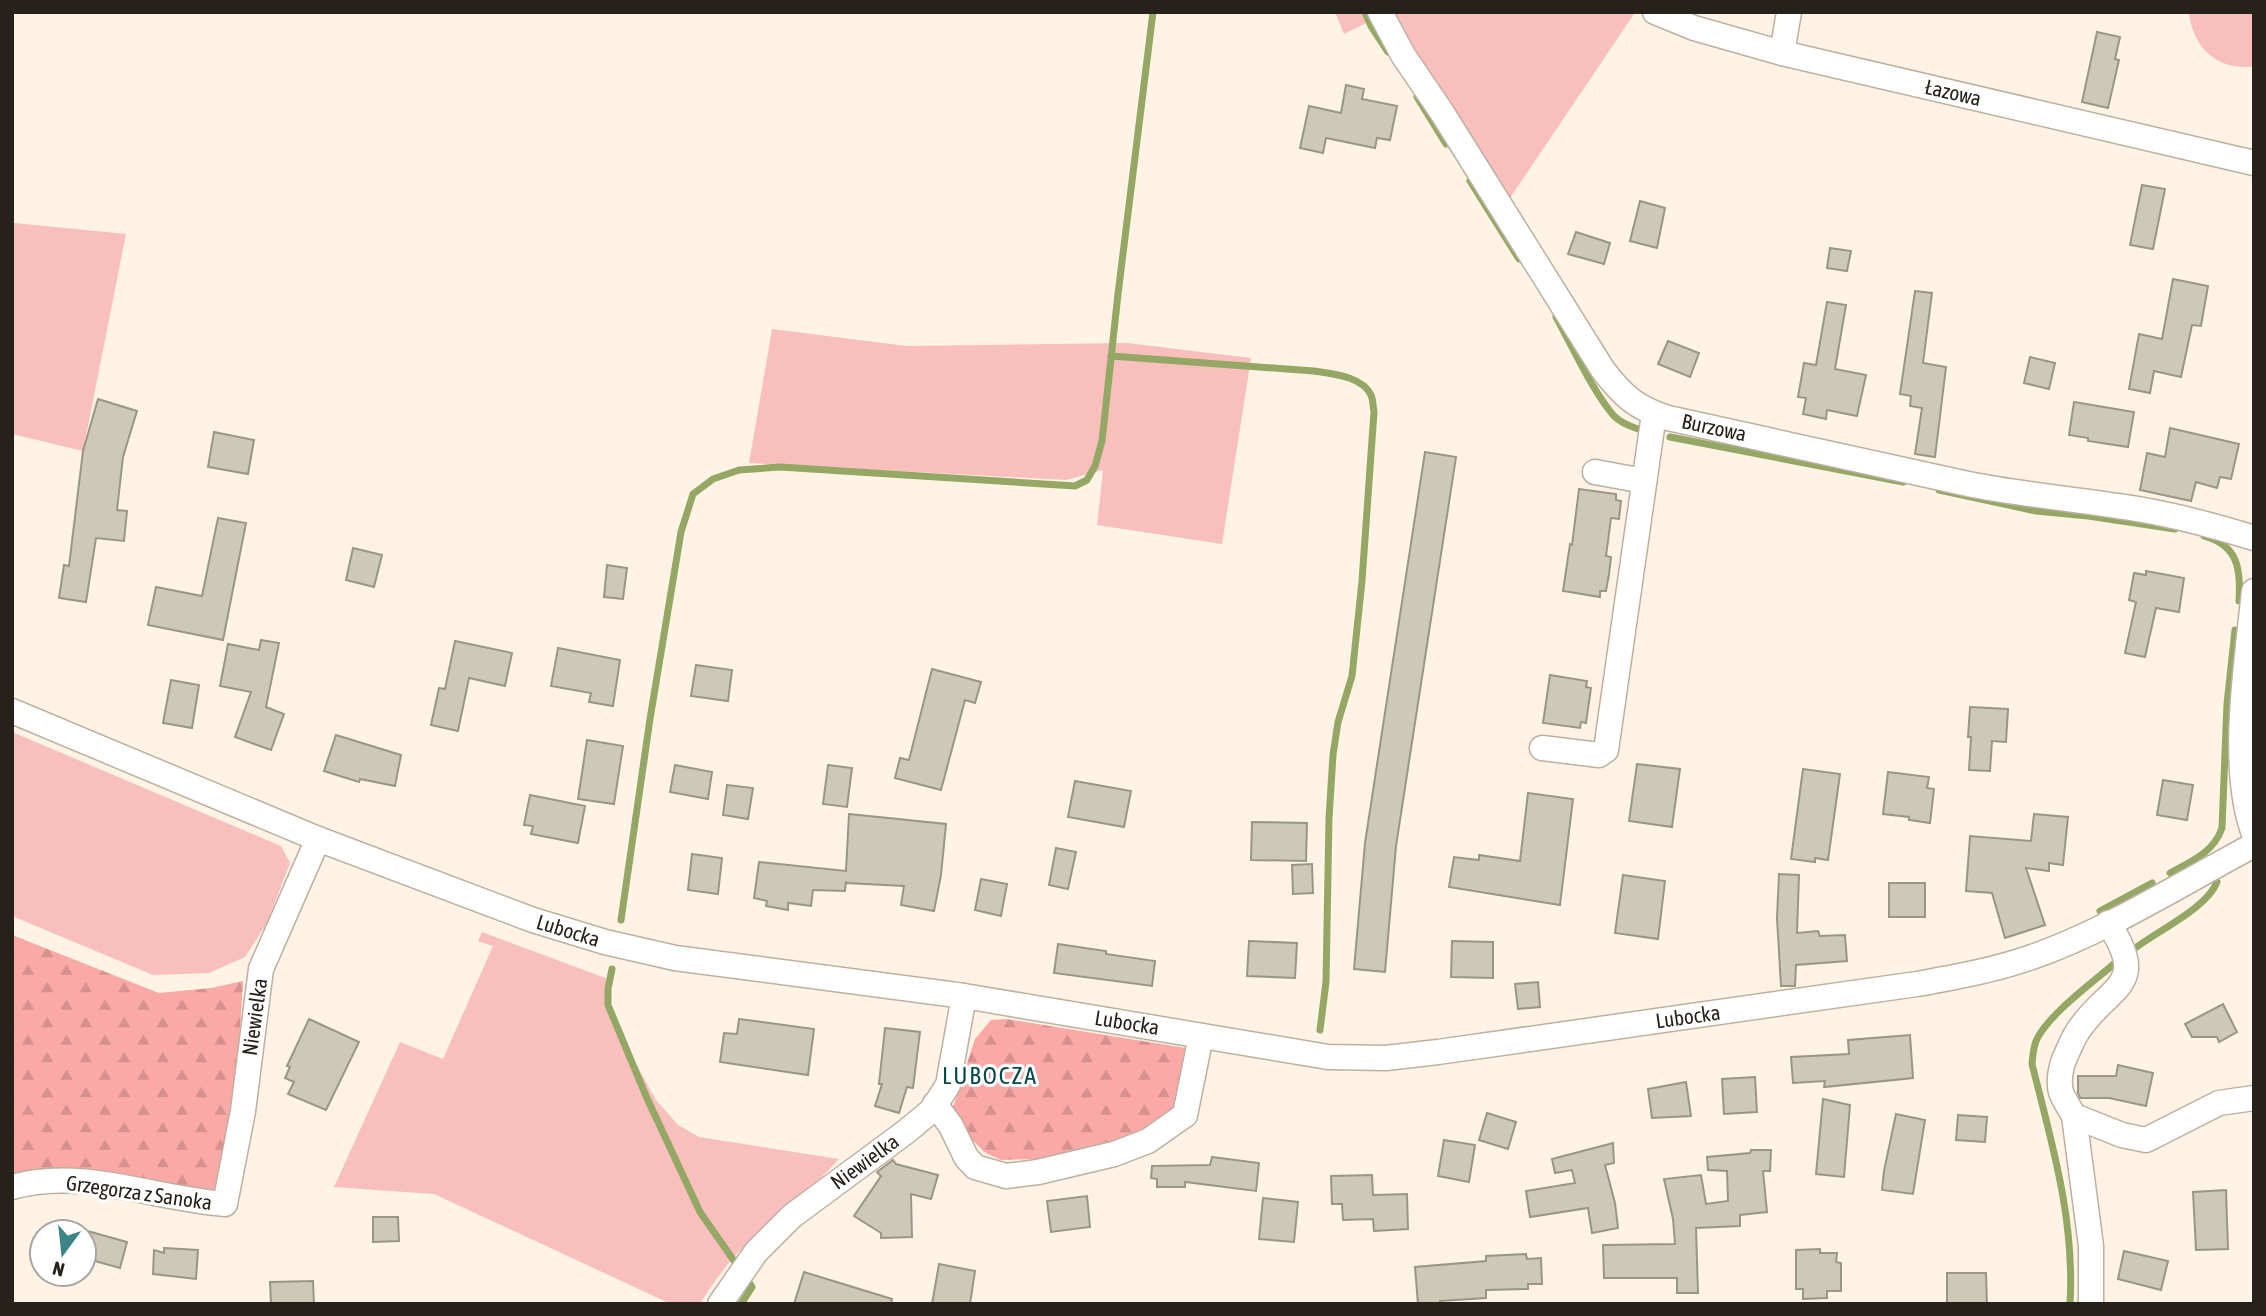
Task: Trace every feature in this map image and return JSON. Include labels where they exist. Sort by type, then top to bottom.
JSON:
[{"type":"street","name":"Burzowa","points":[[1380,12],[1403,55],[1450,125],[1603,370],[1622,394],[1654,414],[2012,493],[2175,516],[2254,538]]},
{"type":"street","name":"Łazowa","points":[[1655,12],[1694,28],[1782,52],[2254,163]]},
{"type":"street","points":[[1782,52],[1789,12]]},
{"type":"street","points":[[1542,748],[1599,755],[1606,750],[1654,414]]},
{"type":"street","points":[[1595,472],[1644,481]]},
{"type":"street","points":[[2254,591],[2242,709],[2242,761],[2254,834]]},
{"type":"street","name":"Lubocka","points":[[12,711],[318,839],[533,920],[605,942],[675,957],[964,996],[1328,1056],[1386,1058],[1428,1053],[1950,978],[2033,956],[2108,923],[2254,845]]},
{"type":"street","name":"Niewielka","points":[[225,1204],[243,1111],[261,969],[318,839]]},
{"type":"street","points":[[2091,1304],[2091,1245],[2074,1116],[2061,1091],[2061,1064],[2078,1030],[2121,985],[2125,971],[2125,955],[2108,923]]},
{"type":"street","name":"Niewielka","points":[[725,1295],[751,1258],[792,1216],[932,1110],[948,1084],[964,996]]},
{"type":"street","points":[[935,1104],[951,1126],[966,1157],[975,1167],[1006,1176],[1038,1172],[1114,1154],[1148,1141],[1185,1115],[1201,1036]]},
{"type":"street","points":[[2074,1116],[2122,1135],[2146,1140],[2219,1103],[2254,1098]]},
{"type":"street","name":"Grzegorza z Sanoka","points":[[12,1187],[31,1182],[85,1181],[225,1204]]},
{"type":"shaded area","points":[[1335,12],[1363,12],[1368,22],[1344,34]]},
{"type":"shaded area","points":[[1387,12],[1630,12],[1634,14],[1508,201]]},
{"type":"shaded area","points":[[2189,12],[2254,12],[2254,66],[2229,65],[2209,54],[2195,36]]},
{"type":"shaded area","points":[[14,223],[126,234],[83,451],[12,434]]},
{"type":"shaded area","points":[[772,329],[906,346],[1127,343],[1251,358],[1222,544],[1097,525],[1103,470],[1066,480],[749,463]]},
{"type":"shaded area","points":[[12,732],[281,846],[290,863],[267,923],[245,957],[209,973],[153,975],[12,916]]},
{"type":"shaded area","points":[[482,932],[608,979],[605,996],[620,1035],[656,1100],[678,1125],[699,1137],[839,1159],[747,1243],[718,1277],[700,1304],[671,1304],[434,1194],[334,1187],[400,1042],[443,1059],[493,946],[478,941]]},
{"type":"green space","points":[[12,935],[159,993],[211,988],[243,981],[235,1108],[214,1190],[53,1181],[12,1191]]},
{"type":"green space","points":[[1006,1019],[1198,1050],[1185,1115],[1139,1144],[1038,1159],[1001,1160],[984,1152],[960,1127],[953,1107],[975,1039],[991,1020]]},
{"type":"building","points":[[2097,32],[2120,37],[2115,59],[2119,60],[2108,108],[2082,102]]},
{"type":"building","points":[[1346,85],[1364,89],[1362,99],[1397,106],[1390,140],[1377,138],[1375,148],[1326,138],[1323,153],[1300,148],[1309,106],[1341,113]]},
{"type":"building","points":[[2142,185],[2165,189],[2153,249],[2130,245]]},
{"type":"building","points":[[1640,201],[1665,208],[1657,248],[1630,241]]},
{"type":"building","points":[[1576,232],[1610,243],[1604,264],[1568,254]]},
{"type":"building","points":[[1830,248],[1851,251],[1847,271],[1827,268]]},
{"type":"building","points":[[2173,279],[2208,286],[2201,326],[2192,325],[2181,377],[2154,371],[2150,393],[2129,389],[2139,334],[2162,339]]},
{"type":"building","points":[[1915,291],[1932,293],[1923,363],[1946,367],[1935,457],[1915,454],[1922,408],[1910,406],[1911,396],[1900,394]]},
{"type":"building","points":[[1827,302],[1846,305],[1835,369],[1866,375],[1857,416],[1827,410],[1826,419],[1803,414],[1806,398],[1798,397],[1804,363],[1816,365]]},
{"type":"building","points":[[1668,341],[1699,353],[1690,377],[1658,364]]},
{"type":"building","points":[[2030,357],[2055,363],[2049,389],[2024,383]]},
{"type":"building","points":[[98,399],[137,411],[123,457],[117,510],[127,511],[124,541],[96,538],[86,602],[59,598],[64,565],[69,566],[83,451]]},
{"type":"building","points":[[2074,402],[2134,412],[2128,447],[2069,435]]},
{"type":"building","points":[[2170,428],[2239,444],[2231,479],[2220,477],[2217,488],[2196,482],[2191,501],[2140,490],[2147,453],[2165,457]]},
{"type":"building","points":[[214,432],[254,440],[248,474],[208,467]]},
{"type":"building","points":[[1425,452],[1456,457],[1396,846],[1385,972],[1354,969],[1365,843]]},
{"type":"building","points":[[1579,489],[1616,494],[1616,500],[1621,501],[1619,519],[1611,518],[1606,556],[1611,557],[1609,574],[1606,591],[1600,591],[1600,597],[1563,591]]},
{"type":"building","points":[[218,518],[246,523],[223,640],[148,625],[156,587],[202,596]]},
{"type":"building","points":[[353,548],[382,555],[374,587],[346,580]]},
{"type":"building","points":[[607,565],[627,568],[623,599],[604,597]]},
{"type":"building","points":[[2146,571],[2184,578],[2179,612],[2156,608],[2145,657],[2125,653],[2136,602],[2129,600],[2134,573],[2146,575]]},
{"type":"building","points":[[261,640],[279,643],[266,707],[284,714],[271,750],[235,737],[251,692],[220,686],[228,644],[259,650]]},
{"type":"building","points":[[455,641],[512,653],[505,686],[469,678],[458,731],[431,725],[439,688],[445,689]]},
{"type":"building","points":[[558,648],[620,660],[613,706],[589,702],[591,693],[551,686]]},
{"type":"building","points":[[696,665],[732,670],[728,701],[691,696]]},
{"type":"building","points":[[932,669],[981,682],[975,703],[965,700],[941,790],[895,778],[900,758],[909,760]]},
{"type":"building","points":[[1550,675],[1587,681],[1586,687],[1591,688],[1586,723],[1581,722],[1580,728],[1543,723]]},
{"type":"building","points":[[171,680],[199,685],[192,728],[163,723]]},
{"type":"building","points":[[1970,707],[2008,709],[2006,742],[1992,741],[1990,771],[1969,770]]},
{"type":"building","points":[[336,735],[401,755],[395,786],[360,779],[359,782],[324,771]]},
{"type":"building","points":[[587,740],[623,746],[614,804],[578,799]]},
{"type":"building","points":[[1637,764],[1680,769],[1672,827],[1629,821]]},
{"type":"building","points":[[675,765],[712,772],[708,799],[670,792]]},
{"type":"building","points":[[828,765],[852,768],[847,807],[823,804]]},
{"type":"building","points":[[1803,769],[1840,774],[1828,860],[1815,858],[1815,862],[1791,859]]},
{"type":"building","points":[[1888,772],[1929,777],[1927,788],[1934,789],[1930,823],[1883,814]]},
{"type":"building","points":[[2163,780],[2193,785],[2187,820],[2157,815]]},
{"type":"building","points":[[1075,781],[1131,791],[1124,827],[1068,817]]},
{"type":"building","points":[[727,785],[753,788],[748,819],[723,815]]},
{"type":"building","points":[[1528,793],[1573,799],[1560,905],[1449,887],[1454,857],[1479,860],[1479,855],[1520,861]]},
{"type":"building","points":[[530,795],[585,806],[578,843],[531,834],[533,826],[524,825]]},
{"type":"building","points":[[849,814],[946,824],[934,911],[901,905],[904,886],[846,881],[845,891],[813,890],[811,906],[788,903],[788,910],[766,906],[767,901],[754,898],[759,862],[846,871]]},
{"type":"building","points":[[2034,814],[2068,817],[2063,865],[2049,863],[2049,871],[2026,868],[2045,925],[2005,938],[1992,893],[1966,891],[1970,836],[2031,841]]},
{"type":"building","points":[[1252,822],[1307,823],[1306,861],[1251,860]]},
{"type":"building","points":[[1056,848],[1076,852],[1068,889],[1049,885]]},
{"type":"building","points":[[692,854],[722,858],[718,894],[688,890]]},
{"type":"building","points":[[1312,864],[1313,893],[1293,894],[1292,865]]},
{"type":"building","points":[[1779,874],[1799,875],[1797,933],[1818,931],[1820,936],[1845,935],[1847,961],[1796,965],[1795,986],[1781,986],[1777,918]]},
{"type":"building","points":[[1623,875],[1665,881],[1658,939],[1615,933]]},
{"type":"building","points":[[981,879],[1007,884],[1001,916],[975,910]]},
{"type":"building","points":[[1889,883],[1925,883],[1925,917],[1889,917]]},
{"type":"building","points":[[1249,941],[1297,943],[1295,978],[1247,976]]},
{"type":"building","points":[[1452,941],[1493,942],[1493,978],[1451,977]]},
{"type":"building","points":[[1058,944],[1155,961],[1152,986],[1054,973]]},
{"type":"building","points":[[1538,982],[1540,1007],[1518,1009],[1515,984]]},
{"type":"building","points":[[2223,1004],[2237,1032],[2219,1042],[2217,1037],[2192,1037],[2185,1024]]},
{"type":"building","points":[[309,1019],[359,1042],[326,1110],[288,1094],[294,1082],[285,1078],[290,1067],[287,1066]]},
{"type":"building","points":[[739,1019],[814,1029],[808,1075],[720,1062],[724,1033],[737,1034]]},
{"type":"building","points":[[885,1028],[920,1032],[913,1088],[907,1087],[899,1113],[875,1106],[882,1084],[879,1084]]},
{"type":"building","points":[[1910,1035],[1913,1078],[1824,1087],[1825,1081],[1793,1083],[1791,1057],[1849,1054],[1848,1040]]},
{"type":"building","points":[[2118,1065],[2153,1073],[2146,1106],[2109,1098],[2080,1098],[2078,1076],[2116,1076]]},
{"type":"building","points":[[1755,1077],[1757,1112],[1724,1114],[1722,1079]]},
{"type":"building","points":[[1686,1082],[1691,1116],[1652,1118],[1648,1089]]},
{"type":"building","points":[[1823,1099],[1850,1105],[1844,1177],[1816,1174]]},
{"type":"building","points":[[1487,1113],[1516,1122],[1508,1149],[1479,1140]]},
{"type":"building","points":[[1896,1114],[1925,1120],[1913,1194],[1882,1190]]},
{"type":"building","points":[[1958,1115],[1987,1117],[1985,1142],[1956,1140]]},
{"type":"building","points":[[1444,1140],[1475,1145],[1469,1182],[1438,1176]]},
{"type":"building","points":[[1613,1143],[1614,1163],[1605,1165],[1615,1203],[1618,1228],[1592,1233],[1588,1208],[1530,1217],[1526,1191],[1575,1183],[1572,1170],[1555,1173],[1552,1159]]},
{"type":"building","points":[[1751,1150],[1771,1150],[1770,1171],[1763,1171],[1767,1212],[1740,1215],[1740,1226],[1696,1228],[1698,1293],[1677,1293],[1677,1278],[1604,1278],[1603,1245],[1675,1244],[1673,1219],[1664,1179],[1701,1175],[1706,1204],[1728,1201],[1727,1171],[1708,1170],[1707,1157],[1750,1153]]},
{"type":"building","points":[[1212,1157],[1259,1163],[1256,1191],[1185,1182],[1185,1187],[1157,1187],[1157,1179],[1151,1178],[1152,1166],[1210,1165]]},
{"type":"building","points":[[893,1160],[896,1164],[938,1175],[931,1199],[911,1194],[912,1237],[881,1238],[881,1233],[854,1216],[881,1176],[877,1172]]},
{"type":"building","points":[[1372,1175],[1373,1195],[1407,1194],[1408,1229],[1374,1231],[1373,1219],[1343,1220],[1342,1204],[1332,1204],[1331,1176]]},
{"type":"building","points":[[2226,1190],[2228,1249],[2196,1250],[2193,1192]]},
{"type":"building","points":[[1087,1196],[1090,1227],[1051,1232],[1047,1201]]},
{"type":"building","points":[[1263,1198],[1298,1202],[1294,1242],[1259,1239]]},
{"type":"building","points":[[373,1217],[398,1217],[399,1241],[373,1242]]},
{"type":"building","points":[[98,1234],[127,1242],[120,1268],[98,1262]]},
{"type":"building","points":[[164,1248],[198,1250],[196,1279],[153,1274],[154,1250],[164,1253]]},
{"type":"building","points":[[1820,1249],[1820,1253],[1837,1253],[1836,1262],[1841,1263],[1841,1291],[1827,1291],[1827,1298],[1803,1299],[1803,1289],[1796,1289],[1796,1250]]},
{"type":"building","points":[[2124,1251],[2168,1261],[2161,1290],[2118,1279]]},
{"type":"building","points":[[1526,1254],[1527,1259],[1541,1258],[1542,1284],[1528,1284],[1528,1289],[1486,1290],[1486,1298],[1418,1304],[1415,1267],[1486,1261],[1486,1256]]},
{"type":"building","points":[[939,1264],[975,1271],[970,1304],[932,1304]]},
{"type":"building","points":[[804,1272],[892,1299],[891,1304],[794,1304]]},
{"type":"building","points":[[1947,1273],[1986,1273],[1987,1304],[1947,1304]]},
{"type":"building","points":[[313,1281],[314,1304],[271,1304],[270,1282]]},
{"type":"waterway","points":[[621,920],[681,532],[693,494],[713,479],[739,470],[780,467],[1075,486],[1087,480],[1095,466],[1102,441],[1153,12]]},
{"type":"waterway","points":[[1365,12],[1388,52]]},
{"type":"waterway","points":[[1417,97],[1446,144]]},
{"type":"waterway","points":[[1470,181],[1519,259]]},
{"type":"waterway","points":[[1556,317],[1606,407],[1619,421],[1638,429]]},
{"type":"waterway","points":[[1111,356],[1329,373],[1354,380],[1367,389],[1372,397],[1374,412],[1362,581],[1352,676],[1338,722],[1333,755],[1326,982],[1320,1030]]},
{"type":"waterway","points":[[1670,437],[1903,482]]},
{"type":"waterway","points":[[1939,490],[2036,511],[2175,529]]},
{"type":"waterway","points":[[2204,536],[2224,545],[2231,552],[2238,569],[2239,601]]},
{"type":"waterway","points":[[2170,873],[2208,850],[2222,828],[2227,704],[2235,630]]},
{"type":"waterway","points":[[2134,949],[2192,910],[2212,892],[2217,882]]},
{"type":"waterway","points":[[2100,911],[2152,883]]},
{"type":"waterway","points":[[2070,1304],[2071,1273],[2065,1212],[2054,1153],[2032,1064],[2033,1054],[2035,1043],[2044,1027],[2073,998],[2115,963]]},
{"type":"waterway","points":[[612,969],[608,1005],[646,1096],[700,1212],[739,1268]]},
{"type":"waterway","points":[[741,1304],[752,1287],[746,1278]]},
{"type":"district","name":"LUBOCZA","points":[[990,1076]]}]
